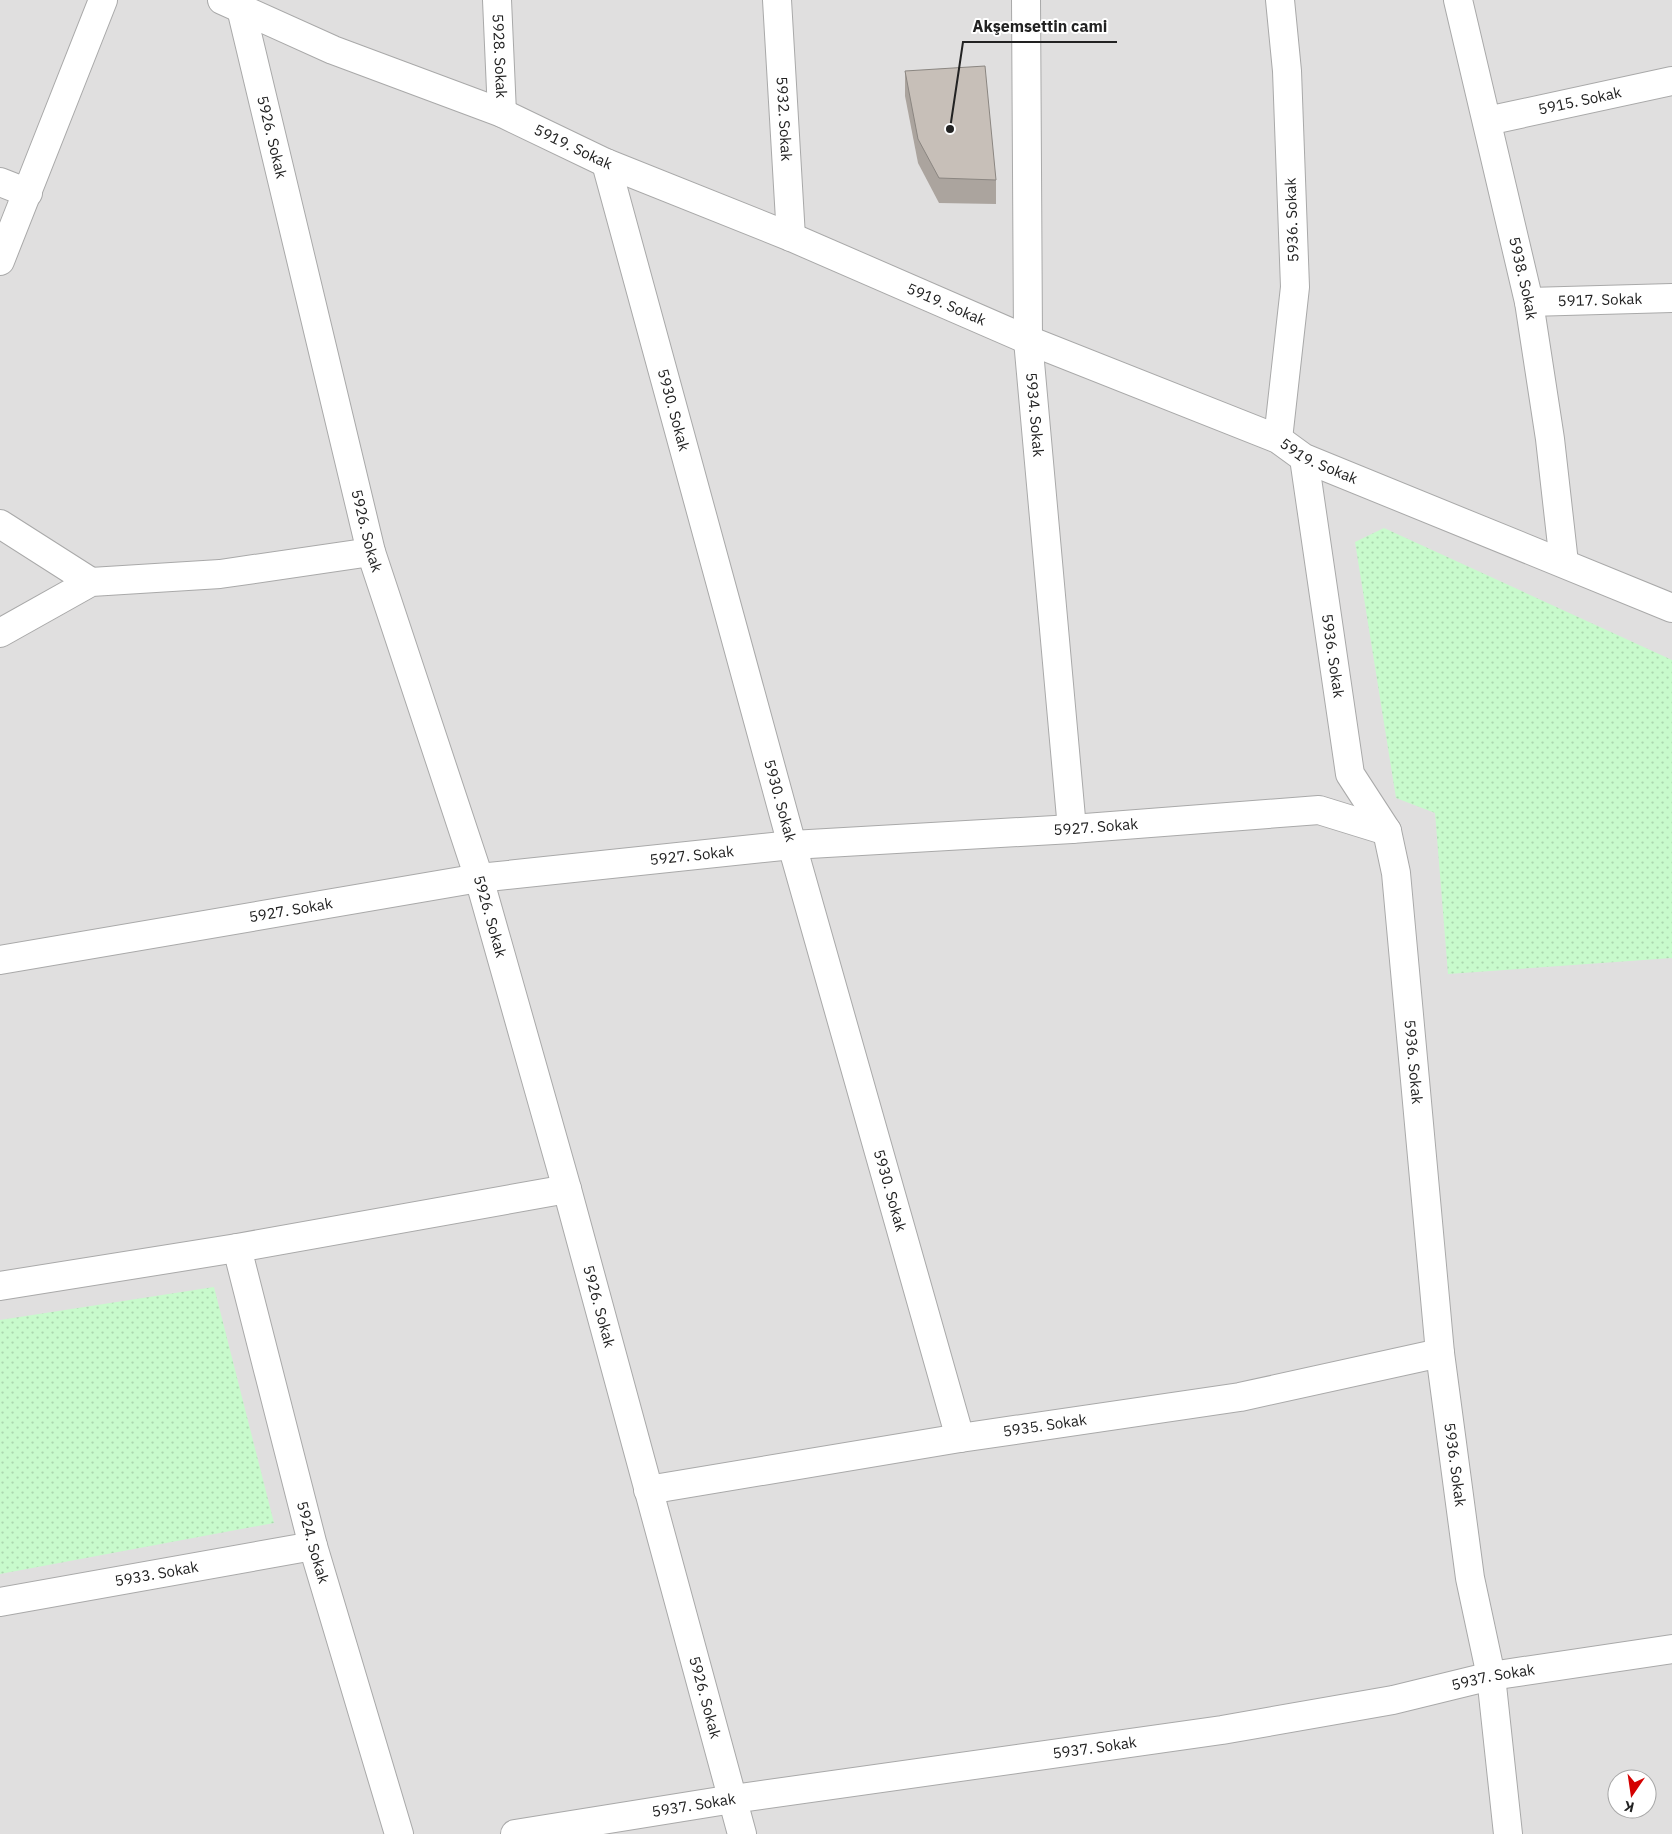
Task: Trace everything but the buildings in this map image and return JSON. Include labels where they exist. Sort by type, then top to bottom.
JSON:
[{"type":"street","points":[[0,260],[103,0]]},
{"type":"street","name":"5928. Sokak","points":[[497,0],[502,113]]},
{"type":"street","name":"5932. Sokak","points":[[777,0],[791,237]]},
{"type":"street","name":"5934. Sokak","points":[[1026,0],[1028,340],[1072,829]]},
{"type":"street","name":"5936. Sokak","points":[[1278,439],[1295,287],[1287,72],[1280,0]]},
{"type":"street","name":"5938. Sokak","points":[[1458,0],[1529,302],[1550,439],[1564,563]]},
{"type":"street","name":"5919. Sokak","points":[[233,2],[333,50],[502,113],[606,163],[791,237],[1028,340],[1278,439],[1304,458],[1672,608]]},
{"type":"street","name":"5926. Sokak","points":[[233,2],[371,552],[479,878],[568,1189],[742,1834]]},
{"type":"street","name":"5915. Sokak","points":[[1487,121],[1672,81]]},
{"type":"street","name":"5930. Sokak","points":[[606,163],[792,845],[960,1438]]},
{"type":"street","points":[[0,182],[28,193]]},
{"type":"street","name":"5917. Sokak","points":[[1529,302],[1672,298]]},
{"type":"street","name":"5936. Sokak","points":[[1304,458],[1350,774],[1387,832],[1396,873],[1440,1353],[1470,1578],[1491,1676],[1508,1834]]},
{"type":"street","points":[[0,524],[91,582]]},
{"type":"street","points":[[0,633],[91,582],[220,574],[371,552]]},
{"type":"street","name":"5927. Sokak","points":[[0,960],[479,878],[792,845],[1072,829],[1319,810],[1387,832]]},
{"type":"street","points":[[0,1286],[237,1248],[568,1189]]},
{"type":"street","name":"5924. Sokak","points":[[237,1248],[313,1546],[399,1834]]},
{"type":"street","name":"5935. Sokak","points":[[648,1490],[960,1438],[1240,1397],[1440,1353]]},
{"type":"street","name":"5933. Sokak","points":[[0,1602],[313,1546]]},
{"type":"street","name":"5937. Sokak","points":[[515,1834],[733,1799],[1222,1730],[1393,1700],[1491,1676],[1672,1648]]},
{"type":"shaded area","points":[[0,0],[1672,0],[1672,1834],[0,1834]]},
{"type":"green space","points":[[1384,528],[1672,660],[1672,958],[1448,974],[1435,813],[1396,798],[1355,542]]},
{"type":"green space","points":[[214,1287],[274,1523],[0,1574],[0,1320]]},
{"type":"place","name":"Akşemsettin cami","points":[[950,129]]}]
